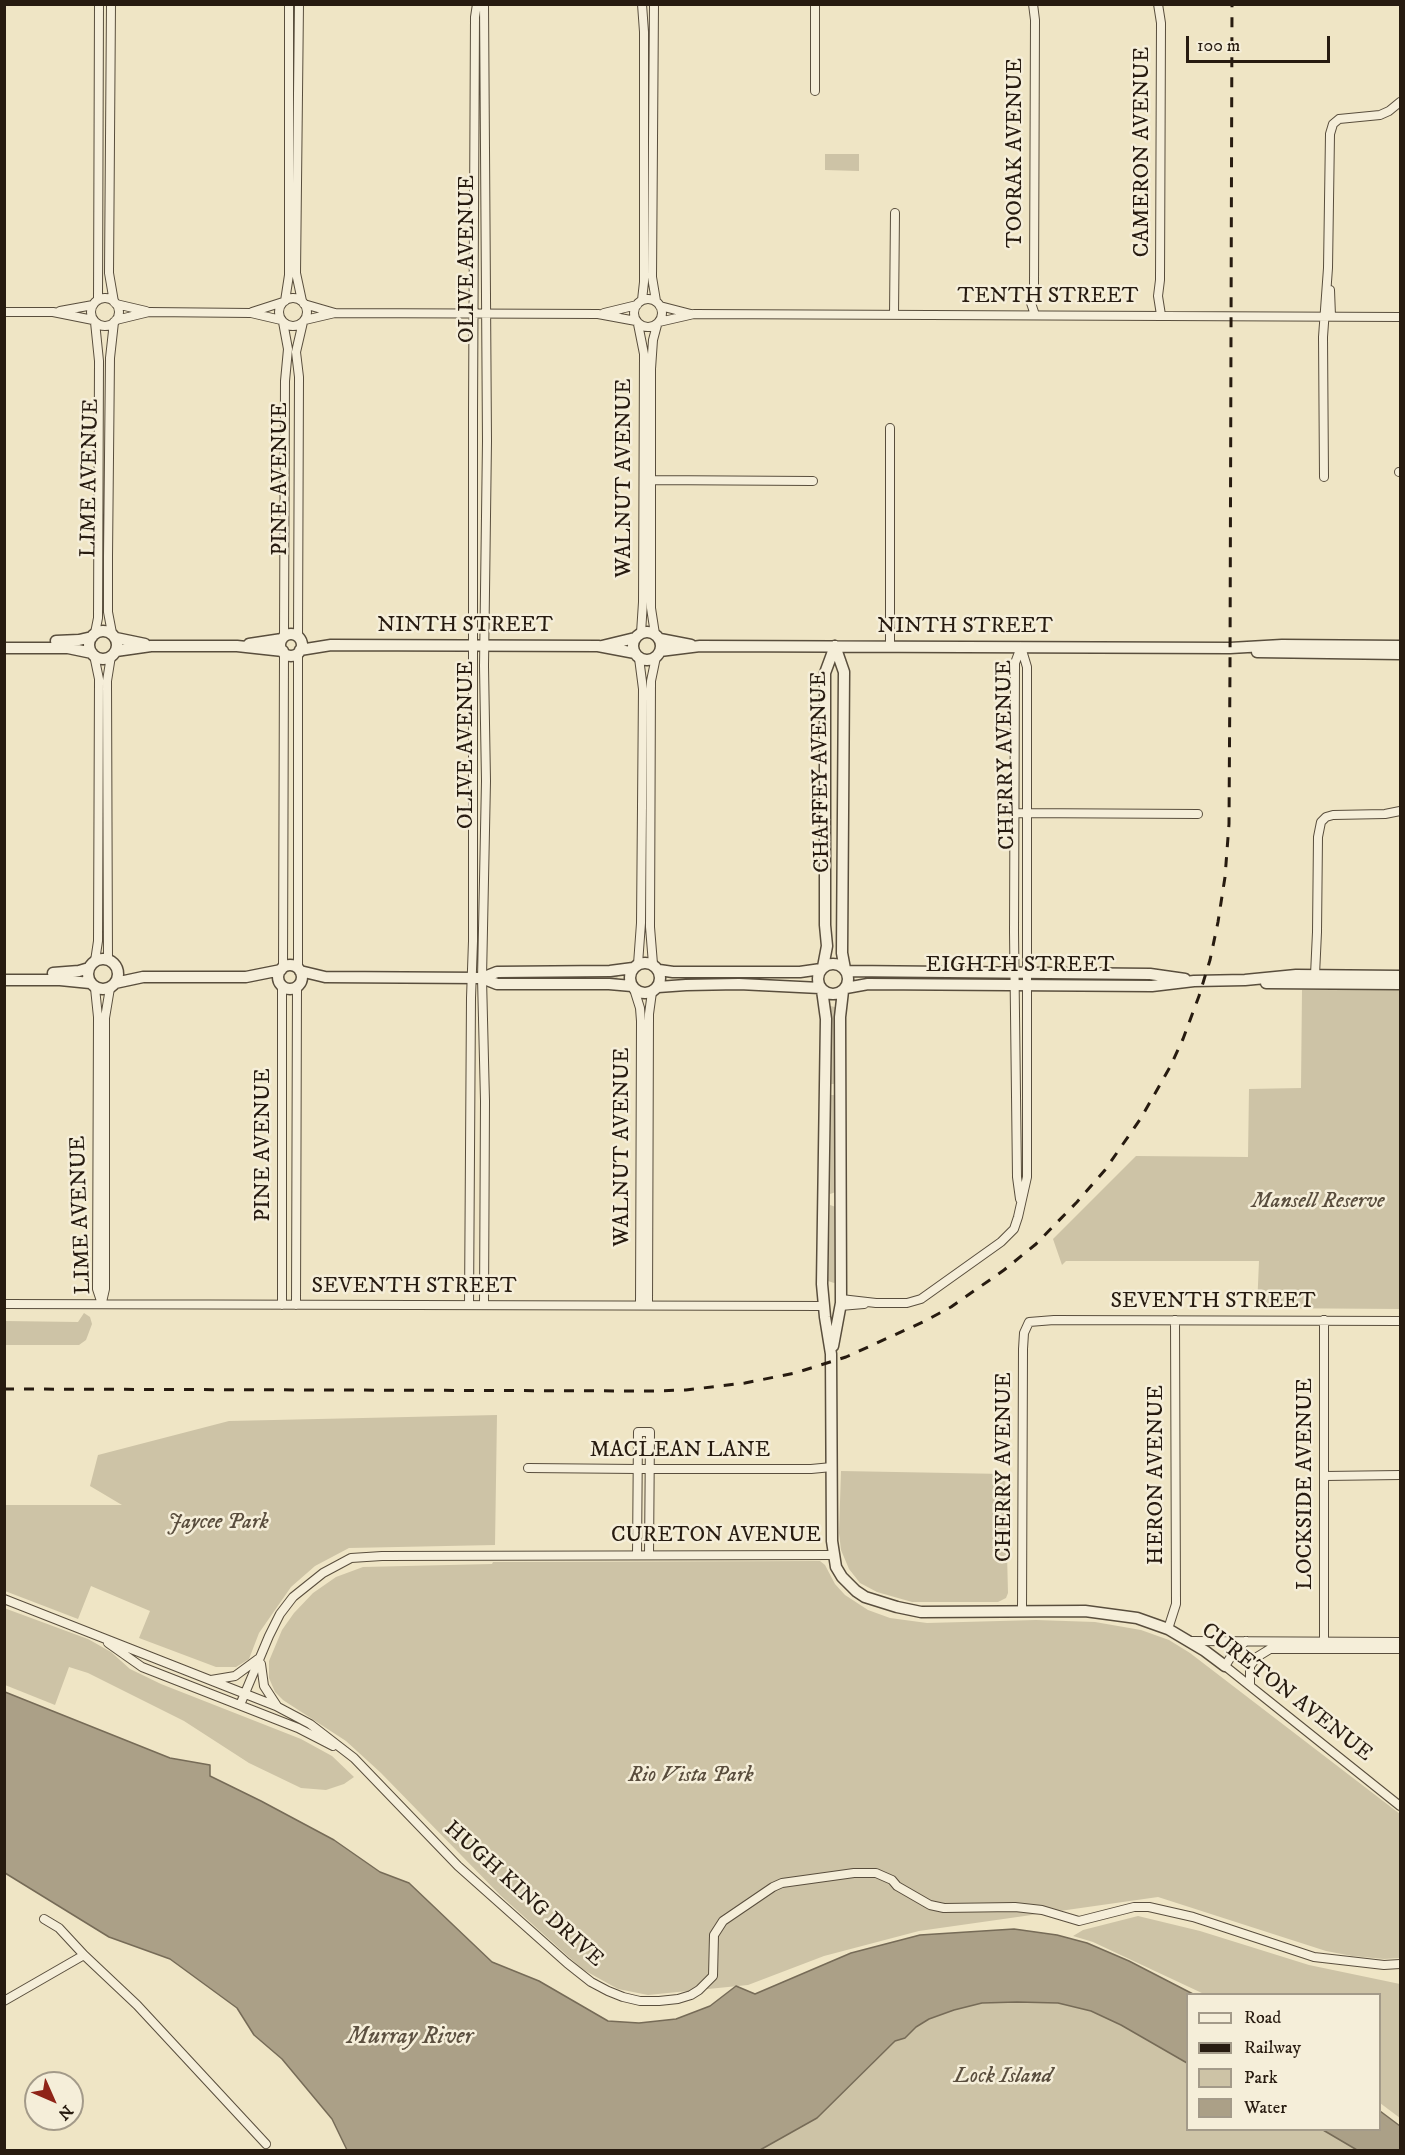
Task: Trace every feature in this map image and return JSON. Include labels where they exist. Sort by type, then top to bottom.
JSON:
[{"type":"street","points":[[94,321],[91,312],[96,302],[99,4]]},
{"type":"street","points":[[111,4],[109,273],[119,312],[115,321]]},
{"type":"street","points":[[282,321],[279,311],[284,302],[289,275],[289,4]]},
{"type":"street","points":[[299,4],[296,273],[307,312],[304,321]]},
{"type":"street","name":"OLIVE AVENUE","points":[[477,4],[475,17],[474,313],[478,646],[477,978],[485,1101],[484,1305]]},
{"type":"street","name":"OLIVE AVENUE","points":[[469,1305],[477,978],[486,781],[478,646],[486,313],[484,4]]},
{"type":"street","points":[[637,322],[634,313],[644,282],[642,4]]},
{"type":"street","points":[[54,312],[107,298],[115,303],[150,312],[251,313],[282,321],[290,326],[335,313],[486,313],[598,314],[637,322],[649,328],[658,323],[663,314],[652,277],[654,4]]},
{"type":"street","points":[[815,4],[815,91]]},
{"type":"street","name":"TOORAK AVENUE","points":[[1033,4],[1035,20],[1034,285],[1031,303],[1035,315]]},
{"type":"street","name":"TOORAK AVENUE","points":[[1035,20],[1038,4]]},
{"type":"street","name":"CAMERON AVENUE","points":[[1158,4],[1161,24]]},
{"type":"street","name":"CAMERON AVENUE","points":[[1161,315],[1158,296],[1160,280],[1161,24],[1164,4]]},
{"type":"street","points":[[1324,477],[1329,145],[1332,127],[1342,118],[1380,115],[1401,102]]},
{"type":"street","points":[[894,315],[895,213]]},
{"type":"street","points":[[251,313],[293,298],[335,313]]},
{"type":"street","points":[[598,314],[649,299],[658,303]]},
{"type":"street","name":"TENTH STREET","points":[[658,303],[694,314]]},
{"type":"street","points":[[4,312],[54,312],[107,326],[115,321],[150,312]]},
{"type":"street","name":"TENTH STREET","points":[[658,323],[694,314],[1401,317]]},
{"type":"street","name":"LIME AVENUE","points":[[94,321],[99,361],[98,618],[94,635]]},
{"type":"street","name":"LIME AVENUE","points":[[114,636],[108,612],[108,556],[110,358],[115,321]]},
{"type":"street","name":"PINE AVENUE","points":[[282,321],[288,349],[285,381],[283,638]]},
{"type":"street","name":"PINE AVENUE","points":[[299,969],[297,744],[299,377],[296,352],[304,321]]},
{"type":"street","name":"WALNUT AVENUE","points":[[637,322],[644,354],[651,608],[657,637]]},
{"type":"street","name":"WALNUT AVENUE","points":[[638,635],[643,602],[651,355],[658,323]]},
{"type":"street","points":[[890,428],[890,646]]},
{"type":"street","points":[[647,480],[813,481]]},
{"type":"street","points":[[285,515],[299,515]]},
{"type":"street","points":[[4,641],[69,641],[104,630],[114,636],[151,646]]},
{"type":"street","points":[[633,987],[630,977],[636,966],[641,922],[643,689],[633,646],[638,635],[648,632],[657,637],[658,654],[651,681],[650,927],[656,967],[661,979],[655,989]]},
{"type":"street","points":[[4,648],[68,648],[103,659],[114,654],[151,646],[237,646],[292,655],[299,645],[291,634],[283,638],[237,646]]},
{"type":"street","points":[[93,986],[87,976],[98,941],[99,680],[89,645],[94,635]]},
{"type":"street","name":"NINTH STREET","points":[[598,646],[638,635]]},
{"type":"street","points":[[112,986],[118,976],[112,964],[107,681],[114,654],[114,636]]},
{"type":"street","name":"NINTH STREET","points":[[657,637],[700,646]]},
{"type":"street","points":[[281,984],[279,977],[282,969],[284,744],[283,652],[280,646],[283,638]]},
{"type":"street","name":"NINTH STREET","points":[[299,645],[598,646],[637,656]]},
{"type":"street","name":"NINTH STREET","points":[[658,654],[700,646],[1230,648],[1282,645],[1401,646]]},
{"type":"street","name":"CHAFFEY AVENUE","points":[[822,968],[827,946],[824,867],[825,673],[835,646]]},
{"type":"street","name":"CHAFFEY AVENUE","points":[[835,646],[844,672],[842,953],[846,970]]},
{"type":"street","name":"CHERRY AVENUE","points":[[841,1303],[913,1302],[928,1294],[1010,1234],[1016,1224],[1027,1177],[1027,667],[1021,647]]},
{"type":"street","name":"CHERRY AVENUE","points":[[1020,1203],[1017,1178],[1014,973],[1016,663],[1021,647]]},
{"type":"street","name":"NINTH STREET","points":[[1230,648],[1275,653],[1401,654]]},
{"type":"street","points":[[637,656],[647,660],[658,654]]},
{"type":"street","points":[[284,744],[297,744]]},
{"type":"street","points":[[825,754],[843,754]]},
{"type":"street","points":[[1318,975],[1317,837],[1321,822],[1333,815],[1385,814],[1401,811]]},
{"type":"street","points":[[1015,813],[1198,814]]},
{"type":"street","points":[[824,867],[842,868]]},
{"type":"street","points":[[477,978],[497,972],[610,972],[648,963],[673,972],[800,972],[837,964],[846,970],[849,980],[844,989],[840,1017],[841,1303],[831,1354]]},
{"type":"street","points":[[4,973],[63,973],[92,964],[112,964],[143,977]]},
{"type":"street","points":[[246,977],[282,969],[289,965],[325,977],[477,978],[497,984],[609,984],[633,987],[643,993],[686,984],[739,984],[821,989],[830,994],[844,989]]},
{"type":"street","points":[[822,968],[818,978],[826,1019],[824,1306],[831,1354],[833,1555]]},
{"type":"street","points":[[299,969],[302,978],[299,985]]},
{"type":"street","name":"EIGHTH STREET","points":[[846,970],[1150,974],[1194,981]]},
{"type":"street","name":"EIGHTH STREET","points":[[844,989],[868,984],[1152,986],[1194,981],[1318,975],[1401,976]]},
{"type":"street","points":[[4,980],[60,980],[105,990],[143,977],[246,977],[281,984],[288,989],[325,977]]},
{"type":"street","name":"EIGHTH STREET","points":[[1245,980],[1297,984],[1401,984]]},
{"type":"street","name":"PINE AVENUE","points":[[281,984],[282,1305]]},
{"type":"street","name":"PINE AVENUE","points":[[296,1305],[299,985]]},
{"type":"street","name":"LIME AVENUE","points":[[93,986],[98,1017],[97,1289],[102,1304]]},
{"type":"street","name":"LIME AVENUE","points":[[102,1304],[105,1289],[105,1018],[112,986]]},
{"type":"street","name":"WALNUT AVENUE","points":[[633,987],[640,1008],[641,1021],[644,1305]]},
{"type":"street","name":"WALNUT AVENUE","points":[[644,1305],[649,1014],[655,989]]},
{"type":"street","points":[[282,1003],[298,1002]]},
{"type":"street","points":[[825,1088],[840,1088]]},
{"type":"street","points":[[824,1199],[839,1199]]},
{"type":"street","points":[[282,1283],[296,1284]]},
{"type":"street","points":[[824,1306],[841,1303]]},
{"type":"street","name":"SEVENTH STREET","points":[[4,1304],[824,1306]]},
{"type":"street","name":"SEVENTH STREET","points":[[1027,1324],[1043,1320],[1401,1321]]},
{"type":"street","name":"HERON AVENUE","points":[[1168,1629],[1176,1604],[1175,1320]]},
{"type":"street","name":"LOCKSIDE AVENUE","points":[[1324,1320],[1324,1645]]},
{"type":"street","name":"CHERRY AVENUE","points":[[1022,1611],[1023,1349],[1027,1324]]},
{"type":"street","points":[[637,1555],[638,1432],[650,1432],[649,1555]]},
{"type":"street","name":"MACLEAN LANE","points":[[528,1467],[812,1469],[832,1467]]},
{"type":"street","points":[[1325,1476],[1401,1475]]},
{"type":"street","name":"CURETON AVENUE","points":[[240,1705],[280,1614],[293,1597],[323,1573],[351,1558],[382,1556],[833,1555],[836,1567],[848,1585],[865,1597],[921,1612],[1085,1611],[1137,1618],[1168,1629],[1190,1641],[1225,1666],[1401,1806]]},
{"type":"street","name":"HUGH KING DRIVE","points":[[4,1599],[278,1707],[310,1724],[354,1758],[458,1866],[567,1963],[591,1982],[623,1997],[640,2001],[659,2001],[678,2000],[691,1995],[713,1976],[714,1935],[723,1921],[782,1883],[854,1873],[876,1873],[892,1880],[897,1886],[930,1905],[944,1908],[1042,1910],[1078,1921],[1134,1907],[1149,1907],[1193,1917],[1314,1957],[1384,1965],[1401,1964]]},
{"type":"street","name":"HUGH KING DRIVE","points":[[97,1635],[142,1667],[298,1728],[354,1758]]},
{"type":"street","points":[[1190,1641],[1246,1641],[1401,1649]]},
{"type":"street","points":[[1225,1666],[1246,1641]]},
{"type":"street","points":[[1250,1685],[1250,1666],[1263,1652],[1324,1645],[1401,1642]]},
{"type":"street","points":[[209,1680],[235,1676],[261,1657]]},
{"type":"street","points":[[261,1657],[260,1672],[264,1686],[278,1707]]},
{"type":"street","points":[[44,1919],[59,1928],[137,2005],[266,2144]]},
{"type":"street","points":[[4,2001],[84,1955]]},
{"type":"green space","points":[[825,154],[859,154],[859,171],[825,170]]},
{"type":"green space","points":[[502,975],[616,975],[618,977],[615,980],[502,980]]},
{"type":"green space","name":"Mansell Reserve","points":[[1302,990],[1400,990],[1400,1309],[1257,1308],[1259,1261],[1066,1261],[1062,1265],[1053,1239],[1136,1156],[1248,1157],[1249,1089],[1301,1088]]},
{"type":"green space","points":[[830,1006],[835,1007],[836,1017],[835,1084],[830,1084]]},
{"type":"green space","points":[[831,1095],[835,1095],[836,1192],[830,1194]]},
{"type":"green space","points":[[830,1205],[836,1207],[836,1282],[834,1283],[828,1281]]},
{"type":"green space","points":[[84,1313],[90,1317],[92,1324],[86,1340],[79,1345],[5,1345],[5,1321],[78,1322]]},
{"type":"green space","name":"Jaycee Park","points":[[497,1415],[495,1545],[349,1548],[315,1566],[291,1587],[259,1633],[249,1659],[236,1667],[216,1667],[139,1638],[150,1611],[91,1586],[78,1619],[5,1591],[5,1505],[122,1505],[90,1486],[98,1455],[229,1421]]},
{"type":"green space","points":[[841,1471],[1005,1474],[1008,1593],[1006,1598],[998,1602],[912,1602],[877,1592],[860,1583],[849,1569],[841,1550],[839,1533]]},
{"type":"green space","name":"Rio Vista Park","points":[[820,1561],[845,1595],[868,1610],[890,1618],[927,1623],[1036,1620],[1095,1622],[1141,1630],[1169,1640],[1190,1653],[1400,1814],[1400,1958],[1352,1956],[1326,1951],[1158,1897],[919,1931],[824,1956],[748,1985],[648,1995],[618,1989],[582,1969],[500,1895],[381,1773],[346,1741],[283,1700],[275,1692],[269,1678],[269,1661],[282,1630],[294,1613],[313,1593],[336,1577],[363,1567],[492,1564],[493,1562]]},
{"type":"green space","points":[[4,1608],[88,1639],[111,1652],[130,1669],[161,1684],[301,1739],[332,1756],[354,1777],[344,1784],[326,1790],[301,1788],[249,1763],[184,1721],[88,1673],[69,1667],[55,1705],[5,1685]]},
{"type":"green space","points":[[1138,1916],[1200,1931],[1309,1965],[1400,1984],[1400,2118],[1381,2104],[1381,1993],[1202,1993],[1093,1942],[1073,1936],[1083,1930]]},
{"type":"green space","name":"Lock Island","points":[[982,2003],[1058,2003],[1091,2011],[1121,2025],[1186,2062],[1186,2131],[1325,2131],[1357,2150],[760,2150],[817,2118],[895,2041],[905,2038],[916,2027],[929,2019]]},
{"type":"water","name":"Murray River","points":[[5,1692],[170,1758],[210,1765],[210,1776],[334,1840],[380,1872],[409,1883],[492,1962],[539,1981],[608,2021],[639,2023],[676,2019],[710,2006],[736,1986],[755,1994],[851,1953],[920,1935],[1014,1929],[1057,1935],[1087,1943],[1129,1961],[1191,1993],[1186,1993],[1186,2062],[1121,2025],[1091,2011],[1058,2003],[982,2003],[929,2019],[916,2027],[905,2038],[895,2041],[817,2118],[760,2150],[347,2150],[332,2119],[282,2059],[254,2035],[237,2008],[170,1959],[109,1937],[5,1873]]},
{"type":"water","points":[[1381,2112],[1400,2126],[1400,2150],[1357,2150],[1325,2131],[1381,2131]]},
{"type":"railway","points":[[4,1389],[653,1391],[686,1390],[745,1383],[795,1373],[846,1357],[951,1307],[1004,1270],[1036,1244],[1077,1202],[1105,1170],[1141,1118],[1183,1039],[1210,960],[1225,877],[1229,824],[1232,4]]}]
